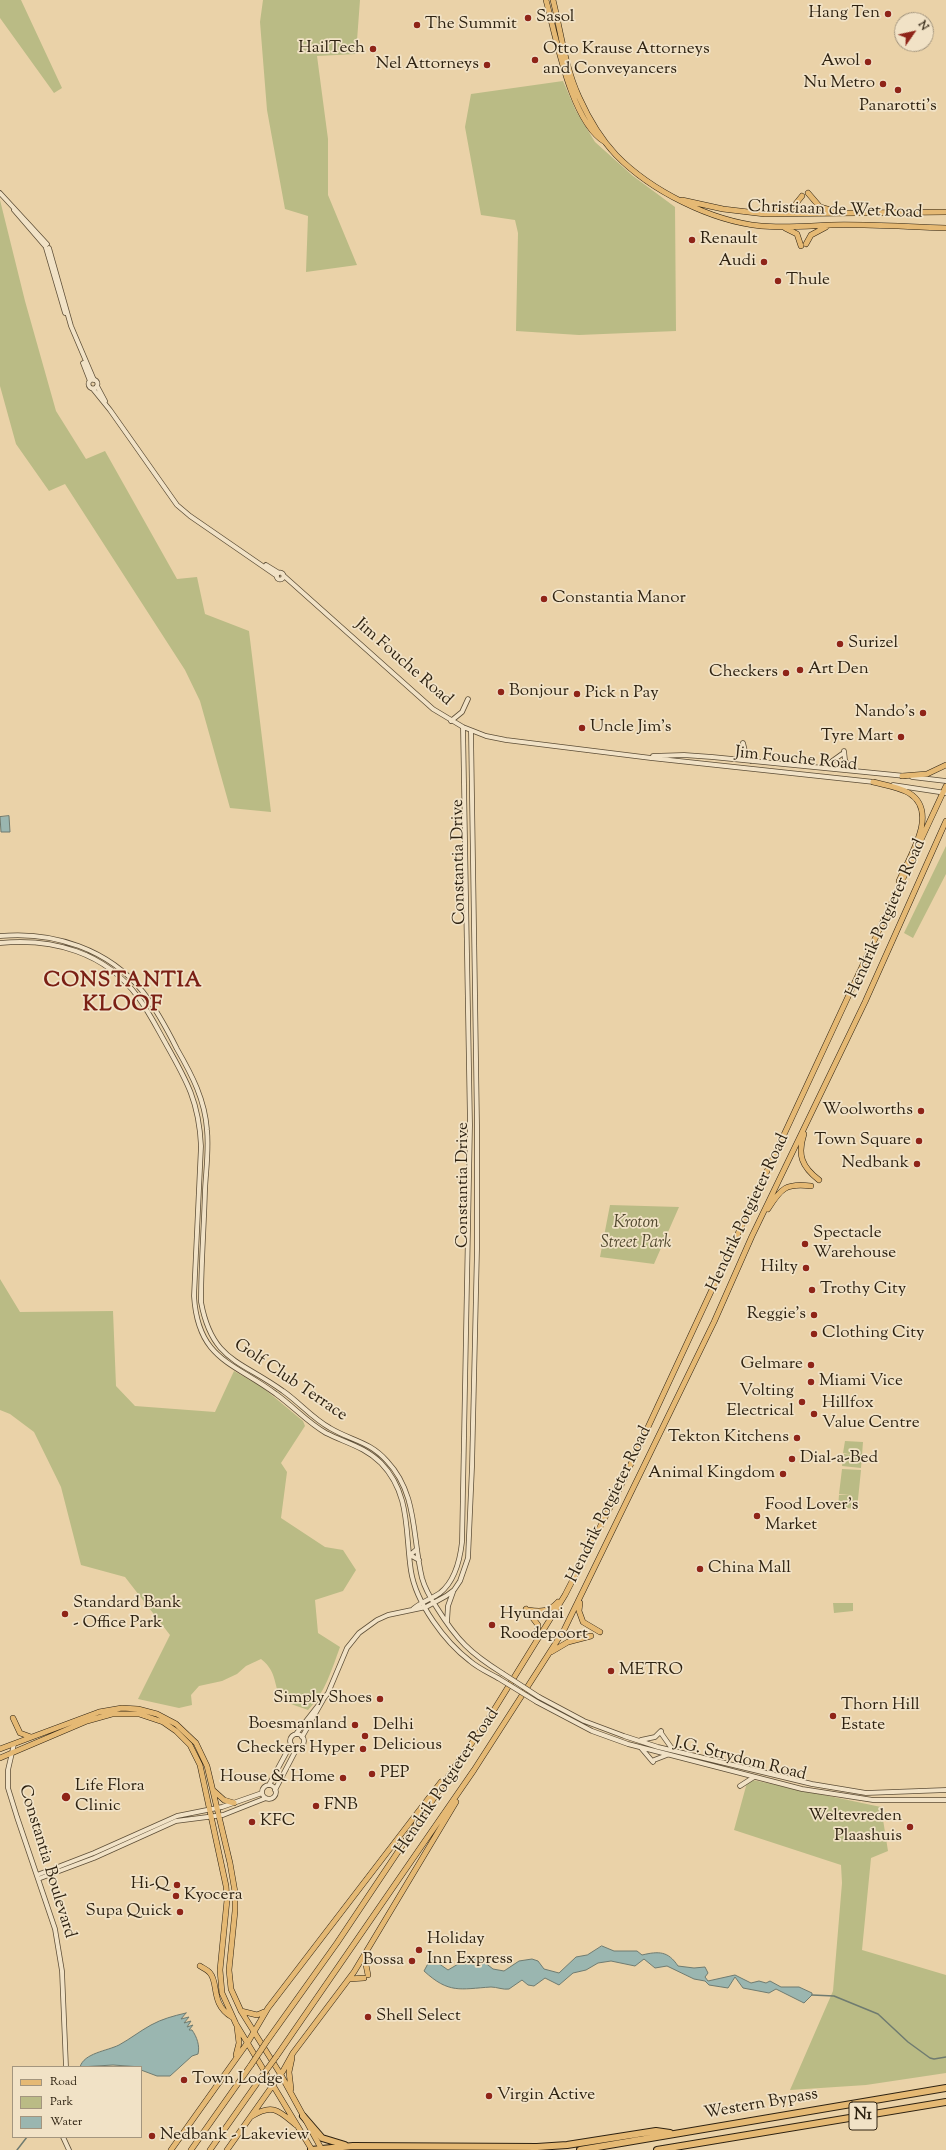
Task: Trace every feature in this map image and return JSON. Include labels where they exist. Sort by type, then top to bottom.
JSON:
[{"type":"highway","name":"Western Bypass","points":[[580,2150],[946,2088]]},
{"type":"highway","name":"Western Bypass","points":[[657,2150],[946,2102]]},
{"type":"highway","points":[[304,2116],[322,2138],[353,2146]]},
{"type":"highway","points":[[311,2150],[353,2146],[537,2147],[567,2145],[656,2131],[672,2134]]},
{"type":"highway","points":[[666,2150],[687,2145]]},
{"type":"main road","name":"Christiaan de Wet Road","points":[[546,0],[569,85],[588,122],[599,138],[606,143]]},
{"type":"main road","name":"Christiaan de Wet Road","points":[[553,0],[573,82],[586,112],[606,143],[623,162],[643,177],[679,199],[696,208],[722,218],[760,226],[781,227],[830,225],[946,228]]},
{"type":"main road","points":[[808,194],[820,207],[838,212]]},
{"type":"main road","points":[[765,214],[791,207],[802,196]]},
{"type":"main road","name":"Christiaan de Wet Road","points":[[679,199],[723,209],[765,214],[946,212]]},
{"type":"main road","points":[[781,227],[795,232],[804,245],[814,233],[830,225]]},
{"type":"main road","points":[[902,776],[927,774],[946,766]]},
{"type":"main road","points":[[874,782],[910,794],[922,808],[924,818],[918,839],[893,896],[890,909]]},
{"type":"main road","name":"Hendrik Potgieter Road","points":[[191,2150],[337,1943],[456,1765],[484,1726],[565,1595],[616,1496],[697,1320],[945,793],[946,786]]},
{"type":"main road","name":"Hendrik Potgieter Road","points":[[210,2150],[350,1952],[474,1770],[551,1652],[580,1600],[714,1322],[752,1236],[865,1002],[945,824]]},
{"type":"main road","points":[[813,1111],[801,1146],[800,1157],[806,1170],[819,1180]]},
{"type":"main road","points":[[752,1236],[781,1190],[792,1185],[812,1186]]},
{"type":"main road","points":[[534,1645],[539,1634],[538,1626],[527,1610],[541,1612],[549,1610],[565,1595]]},
{"type":"main road","points":[[580,1600],[579,1611],[583,1622],[600,1632]]},
{"type":"main road","points":[[551,1652],[568,1642],[591,1636]]},
{"type":"main road","points":[[0,1749],[99,1712],[122,1708],[146,1710],[176,1724],[196,1743],[207,1766],[235,1892],[235,1911],[229,1979],[231,1989],[241,2011],[304,2116],[321,2149]]},
{"type":"main road","points":[[0,1758],[10,1756],[101,1717],[120,1713],[148,1716],[163,1722],[176,1731],[190,1745],[202,1772],[227,1900],[220,1978],[222,1993],[236,2024],[272,2085],[300,2128],[311,2150]]},
{"type":"main road","points":[[13,1718],[20,1733],[32,1738]]},
{"type":"main road","points":[[171,2150],[248,2042],[268,2008],[393,1843],[456,1765]]},
{"type":"main road","points":[[227,2150],[280,2075],[293,2053],[349,1979],[474,1770]]},
{"type":"main road","points":[[213,1790],[224,1800],[234,1803]]},
{"type":"main road","points":[[349,1979],[366,1977],[364,1955]]},
{"type":"main road","points":[[200,1966],[212,1974],[217,1998],[226,2013],[233,2018]]},
{"type":"main road","points":[[241,2011],[257,2015],[268,2008]]},
{"type":"main road","points":[[236,2024],[239,2043],[236,2058]]},
{"type":"main road","points":[[293,2053],[288,2072],[294,2100]]},
{"type":"main road","points":[[249,2118],[261,2110],[272,2109],[279,2112],[300,2128]]},
{"type":"street","points":[[0,193],[47,246],[70,329],[95,387]]},
{"type":"street","points":[[92,380],[89,386],[95,387]]},
{"type":"street","name":"Jim Fouche Road","points":[[95,387],[177,505],[190,516],[278,574],[299,590],[419,698],[451,721],[463,727],[506,740],[874,782],[945,793]]},
{"type":"street","points":[[451,721],[462,712],[468,699]]},
{"type":"street","name":"Constantia Drive","points":[[412,1609],[445,1588],[458,1564],[462,1542],[470,1132],[463,727]]},
{"type":"street","name":"Constantia Drive","points":[[302,1736],[332,1686],[347,1648],[359,1633],[377,1620],[412,1609],[426,1608],[454,1590],[465,1569],[470,1542],[476,1280],[477,1125],[472,730]]},
{"type":"street","points":[[743,742],[745,751],[751,761]]},
{"type":"street","points":[[824,767],[843,752],[850,770]]},
{"type":"street","name":"Jim Fouche Road","points":[[642,756],[684,755],[824,767],[946,781]]},
{"type":"street","name":"Golf Club Terrace","points":[[0,936],[37,935],[64,940],[101,956],[120,970],[138,987],[156,1010],[193,1077],[205,1115],[208,1143],[201,1302],[206,1327],[215,1343],[229,1357],[267,1380],[331,1429],[360,1440],[387,1461],[400,1477],[409,1497],[422,1579],[430,1598],[447,1624],[467,1649],[539,1697]]},
{"type":"street","name":"Golf Club Terrace","points":[[0,943],[23,941],[46,943],[67,948],[90,957],[127,984],[149,1013],[190,1089],[200,1126],[201,1146],[194,1296],[197,1319],[205,1338],[224,1362],[274,1392],[318,1428],[363,1448],[383,1465],[392,1477],[403,1501],[411,1572],[422,1602],[455,1648],[474,1664],[537,1702]]},
{"type":"street","points":[[417,1549],[410,1555],[419,1560]]},
{"type":"street","points":[[447,1624],[449,1601],[454,1590]]},
{"type":"street","name":"J.G. Strydom Road","points":[[539,1697],[584,1721],[638,1741],[812,1784],[854,1792],[878,1793],[946,1790]]},
{"type":"street","name":"Constantia Drive","points":[[296,1734],[324,1700]]},
{"type":"street","name":"J.G. Strydom Road","points":[[537,1702],[592,1731],[642,1748],[802,1789],[852,1798],[886,1800],[946,1800]]},
{"type":"street","points":[[638,1741],[653,1738],[661,1732],[673,1750]]},
{"type":"street","points":[[296,1734],[302,1736],[303,1744],[297,1748],[275,1790],[274,1797],[266,1798],[219,1816],[176,1821],[94,1858],[38,1877],[169,1819],[183,1814],[217,1808],[262,1792],[263,1788],[269,1785],[291,1744],[290,1738],[296,1734]]},
{"type":"street","name":"Constantia Boulevard","points":[[14,1744],[10,1756],[8,1780],[10,1793],[55,1929],[62,1964],[65,2008],[66,2066]]},
{"type":"street","points":[[291,1744],[297,1748]]},
{"type":"street","name":"Constantia Boulevard","points":[[6,1747],[10,1756]]},
{"type":"street","points":[[642,1748],[654,1761],[667,1755]]},
{"type":"street","points":[[740,1786],[754,1777]]},
{"type":"street","points":[[269,1785],[275,1790]]},
{"type":"street","points":[[262,1792],[266,1798]]},
{"type":"street","points":[[63,2138],[69,2150]]},
{"type":"green space","points":[[0,0],[21,0],[62,88],[54,93],[0,18]]},
{"type":"green space","points":[[263,0],[360,0],[356,54],[317,56],[328,139],[328,195],[357,265],[306,272],[308,216],[285,209],[267,110],[260,22]]},
{"type":"green space","points":[[563,81],[576,111],[595,142],[633,176],[675,207],[676,331],[579,335],[516,331],[518,233],[515,220],[481,215],[465,127],[471,94]]},
{"type":"green space","points":[[0,200],[25,301],[56,411],[86,459],[105,451],[177,579],[197,577],[205,614],[249,631],[271,812],[230,808],[200,701],[185,670],[65,484],[49,491],[16,444],[0,386]]},
{"type":"green space","points":[[946,846],[946,874],[913,938],[904,933]]},
{"type":"green space","name":"Kroton Street Park","points":[[610,1205],[679,1207],[654,1264],[600,1257]]},
{"type":"green space","points":[[0,1279],[20,1312],[113,1311],[116,1386],[135,1406],[215,1412],[234,1371],[262,1387],[303,1421],[305,1426],[281,1463],[287,1472],[281,1518],[325,1547],[343,1550],[356,1570],[343,1591],[315,1600],[318,1633],[340,1647],[331,1672],[319,1696],[308,1710],[285,1701],[281,1697],[278,1693],[271,1670],[261,1659],[246,1666],[237,1674],[222,1681],[199,1686],[191,1695],[192,1705],[179,1708],[138,1699],[170,1635],[125,1577],[81,1565],[61,1487],[34,1432],[10,1414],[0,1410]]},
{"type":"green space","points":[[845,1441],[863,1442],[861,1468],[842,1466],[844,1454],[855,1455],[843,1453]]},
{"type":"green space","points":[[842,1469],[861,1470],[857,1509],[838,1507],[839,1495],[850,1495],[839,1494]]},
{"type":"green space","points":[[833,1603],[853,1603],[853,1611],[834,1613]]},
{"type":"green space","points":[[748,1779],[881,1807],[888,1851],[871,1858],[862,1950],[946,1975],[946,2073],[866,2085],[790,2090],[833,1991],[842,1883],[841,1865],[734,1830]]},
{"type":"water","points":[[9,816],[10,832],[1,832],[0,817]]},
{"type":"water","points":[[602,1946],[614,1951],[637,1951],[642,1955],[663,1953],[671,1957],[678,1966],[694,1968],[705,1967],[708,1973],[705,1977],[708,1981],[735,1975],[751,1983],[759,1981],[766,1983],[770,1981],[781,1987],[799,1987],[812,1993],[812,1995],[804,2003],[776,1989],[769,1993],[743,1988],[735,1977],[728,1988],[709,1985],[705,1981],[694,1979],[667,1966],[655,1968],[644,1959],[635,1966],[611,1961],[598,1963],[586,1970],[573,1973],[559,1985],[545,1978],[534,1986],[528,1985],[522,1980],[509,1989],[491,1987],[463,1989],[448,1987],[424,1971],[431,1958],[448,1970],[470,1957],[478,1957],[493,1969],[504,1971],[519,1961],[532,1959],[538,1961],[544,1969],[559,1973],[576,1957],[587,1955]]},
{"type":"water","points":[[186,2013],[181,2019],[189,2017],[184,2023],[191,2021],[187,2027],[193,2025],[189,2030],[192,2030],[197,2039],[199,2048],[198,2054],[192,2056],[170,2076],[157,2076],[142,2070],[142,2066],[80,2066],[82,2062],[91,2055],[119,2045],[147,2027]]},
{"type":"waterway","points":[[812,1995],[834,1996],[878,2014],[908,2042],[930,2058],[934,2059],[946,2057]]},
{"type":"waterway","points":[[17,2150],[26,2138]]},
{"type":"place","name":"Hang Ten","points":[[888,14]]},
{"type":"place","name":"Sasol","points":[[528,18]]},
{"type":"place","name":"The Summit","points":[[417,25]]},
{"type":"place","name":"HailTech","points":[[373,49]]},
{"type":"place","name":"Otto Krause Attorneys and Conveyancers","points":[[535,60]]},
{"type":"place","name":"Awol","points":[[868,62]]},
{"type":"place","name":"Nel Attorneys","points":[[487,65]]},
{"type":"place","name":"Nu Metro","points":[[883,84]]},
{"type":"place","name":"Panarotti's","points":[[898,90]]},
{"type":"place","name":"Renault","points":[[692,240]]},
{"type":"place","name":"Audi","points":[[764,262]]},
{"type":"place","name":"Thule","points":[[778,281]]},
{"type":"place","name":"Constantia Manor","points":[[544,599]]},
{"type":"place","name":"Surizel","points":[[840,644]]},
{"type":"place","name":"Art Den","points":[[800,670]]},
{"type":"place","name":"Checkers","points":[[786,673]]},
{"type":"place","name":"Bonjour","points":[[501,692]]},
{"type":"place","name":"Pick n Pay","points":[[577,694]]},
{"type":"place","name":"Nando's","points":[[923,713]]},
{"type":"place","name":"Uncle Jim's","points":[[582,728]]},
{"type":"place","name":"Tyre Mart","points":[[901,737]]},
{"type":"place","name":"Woolworths","points":[[921,1111]]},
{"type":"place","name":"Town Square","points":[[919,1141]]},
{"type":"place","name":"Nedbank","points":[[917,1164]]},
{"type":"place","name":"Spectacle Warehouse","points":[[805,1244]]},
{"type":"place","name":"Hilty","points":[[806,1268]]},
{"type":"place","name":"Trothy City","points":[[812,1290]]},
{"type":"place","name":"Reggie's","points":[[814,1315]]},
{"type":"place","name":"Clothing City","points":[[814,1334]]},
{"type":"place","name":"Gelmare","points":[[811,1365]]},
{"type":"place","name":"Miami Vice","points":[[811,1382]]},
{"type":"place","name":"Volting Electrical","points":[[802,1402]]},
{"type":"place","name":"Hillfox Value Centre","points":[[814,1414]]},
{"type":"place","name":"Tekton Kitchens","points":[[797,1438]]},
{"type":"place","name":"Dial-a-Bed","points":[[792,1459]]},
{"type":"place","name":"Animal Kingdom","points":[[783,1474]]},
{"type":"place","name":"Food Lover's Market","points":[[757,1516]]},
{"type":"place","name":"China Mall","points":[[700,1569]]},
{"type":"place","name":"Standard Bank - Office Park","points":[[65,1614]]},
{"type":"place","name":"Hyundai Roodepoort","points":[[492,1625]]},
{"type":"place","name":"METRO","points":[[611,1671]]},
{"type":"place","name":"Simply Shoes","points":[[380,1699]]},
{"type":"place","name":"Thorn Hill Estate","points":[[833,1716]]},
{"type":"place","name":"Boesmanland","points":[[355,1725]]},
{"type":"place","name":"Delhi Delicious","points":[[365,1736]]},
{"type":"place","name":"Checkers Hyper","points":[[363,1749]]},
{"type":"place","name":"PEP","points":[[372,1774]]},
{"type":"place","name":"House & Home","points":[[343,1778]]},
{"type":"place","name":"Life Flora Clinic","points":[[66,1797]]},
{"type":"place","name":"FNB","points":[[316,1806]]},
{"type":"place","name":"KFC","points":[[252,1822]]},
{"type":"place","name":"Weltevreden Plaashuis","points":[[910,1827]]},
{"type":"place","name":"Hi-Q","points":[[177,1885]]},
{"type":"place","name":"Kyocera","points":[[176,1896]]},
{"type":"place","name":"Supa Quick","points":[[180,1912]]},
{"type":"place","name":"Holiday Inn Express","points":[[419,1950]]},
{"type":"place","name":"Bossa","points":[[412,1961]]},
{"type":"place","name":"Shell Select","points":[[368,2017]]},
{"type":"place","name":"Town Lodge","points":[[184,2080]]},
{"type":"place","name":"Virgin Active","points":[[489,2096]]},
{"type":"place","name":"Nedbank - Lakeview","points":[[152,2136]]},
{"type":"district","name":"CONSTANTIA KLOOF","points":[[123,994]]}]
